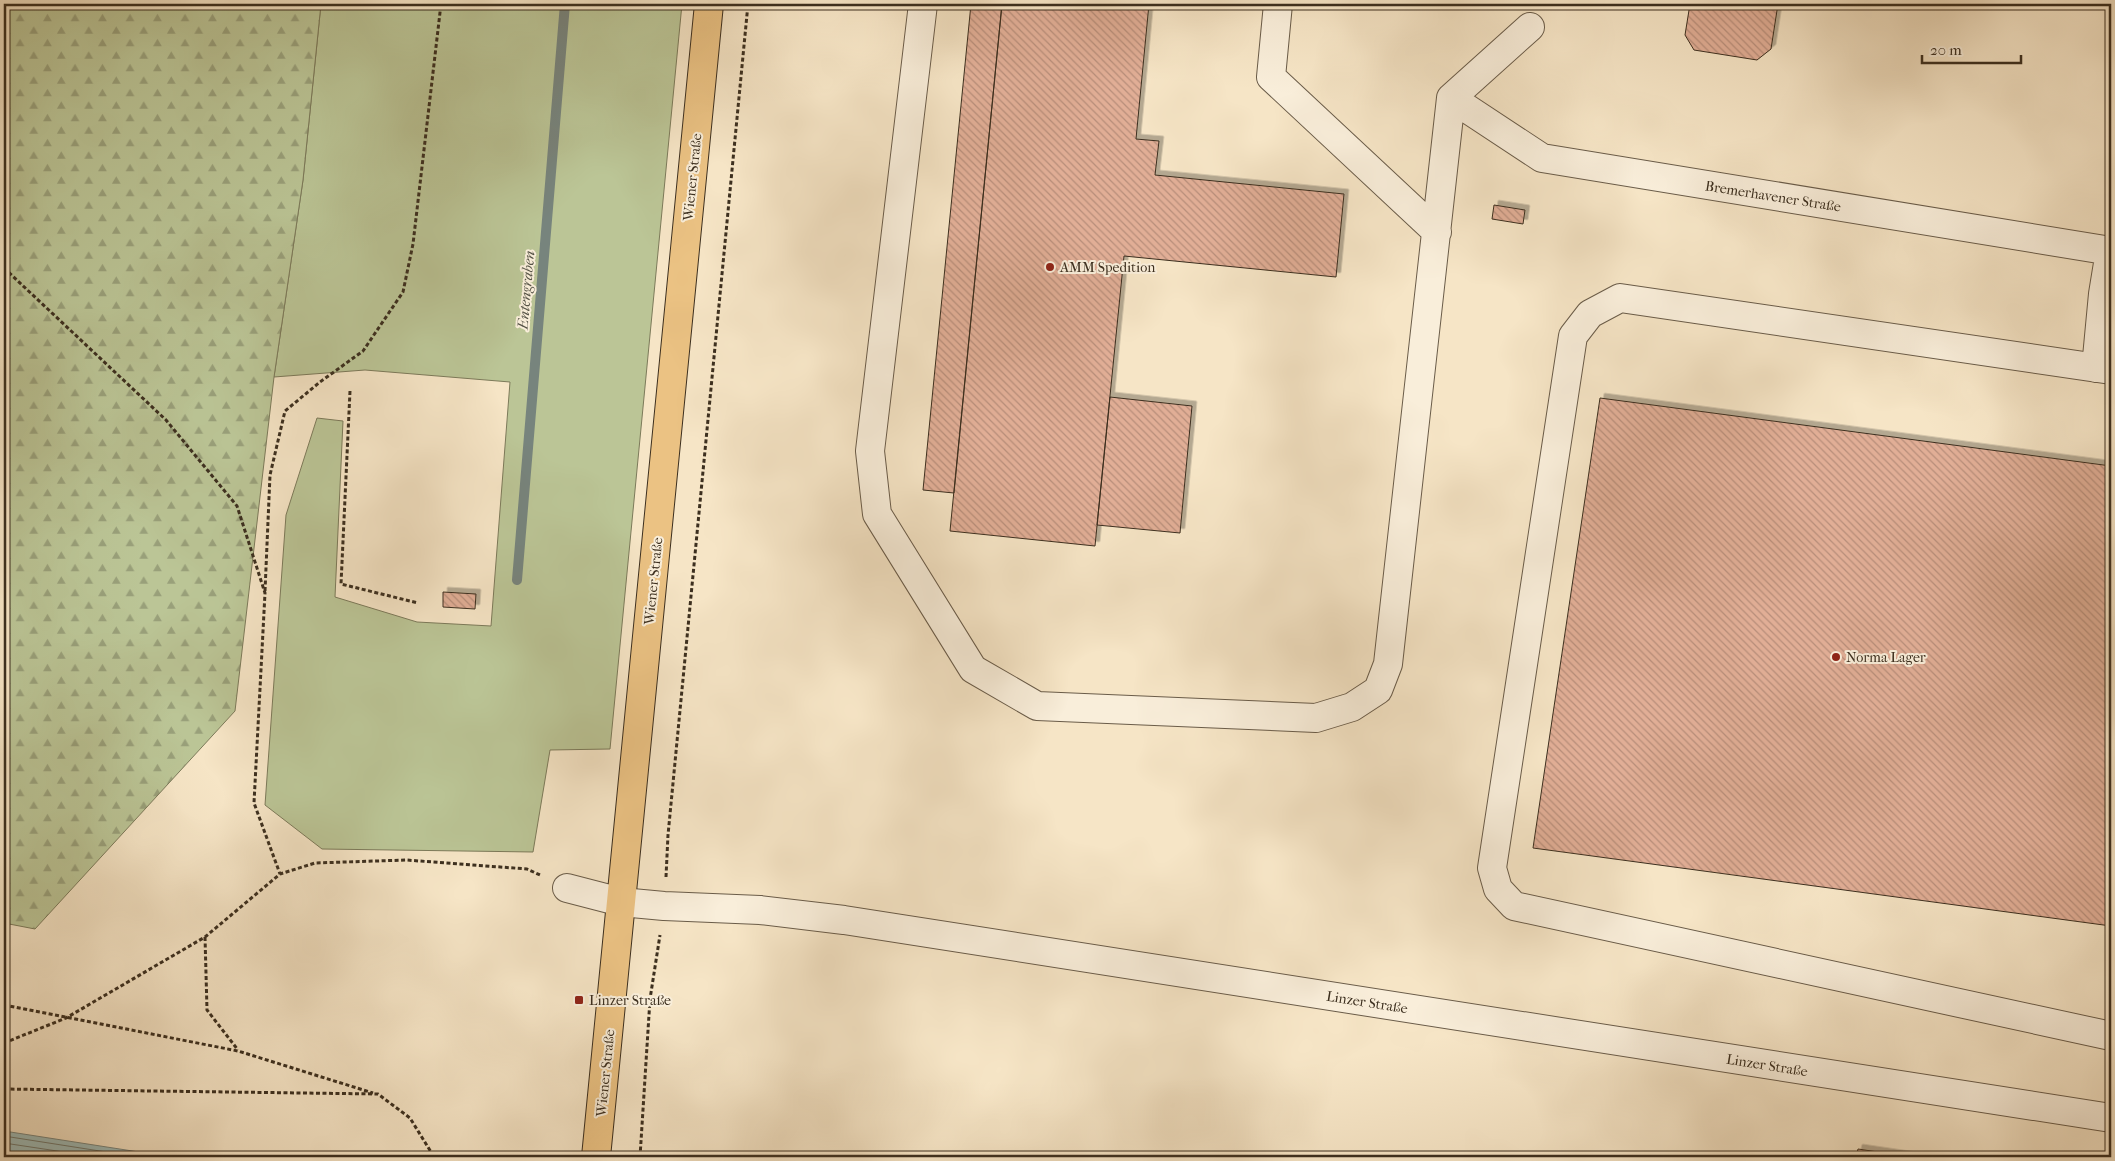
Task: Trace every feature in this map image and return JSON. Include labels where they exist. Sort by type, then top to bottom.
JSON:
[{"type":"main road","name":"Wiener Straße","points":[[596,1157],[709,4]]},
{"type":"street","points":[[923,4],[870,451],[877,514],[973,669],[1037,706],[1316,718],[1352,707],[1378,690],[1388,664],[1451,98],[1530,27]]},
{"type":"street","points":[[1278,4],[1271,77],[1437,232]]},
{"type":"street","name":"Bremerhavener Straße","points":[[1451,98],[1542,158],[2110,251]]},
{"type":"street","points":[[2110,251],[2103,294],[2104,369],[1620,298],[1590,314],[1573,336],[1492,868],[1498,889],[1514,906],[2111,1036]]},
{"type":"street","name":"Linzer Straße","points":[[567,888],[621,902],[664,906],[760,910],[844,920],[2111,1118]]},
{"type":"path","points":[[280,874],[254,803],[270,475],[285,411],[362,351],[403,292],[412,244],[441,4]]},
{"type":"path","points":[[640,1157],[650,999],[664,906],[669,825],[748,4]]},
{"type":"path","points":[[4,268],[166,420],[237,506],[265,593]]},
{"type":"path","points":[[350,391],[341,584],[418,603]]},
{"type":"path","points":[[4,1043],[66,1018],[205,937],[280,874],[315,863],[406,860],[527,868],[567,888]]},
{"type":"path","points":[[205,937],[208,1010],[238,1051]]},
{"type":"path","points":[[4,1005],[238,1051],[378,1094],[410,1118],[431,1157]]},
{"type":"path","points":[[4,1089],[378,1094]]},
{"type":"green space","points":[[4,4],[321,4],[303,180],[274,377],[235,711],[35,929],[4,923]]},
{"type":"green space","points":[[321,4],[682,4],[610,749],[550,750],[533,852],[322,849],[265,805],[286,515],[317,418],[343,421],[335,597],[417,622],[491,626],[510,382],[365,370],[274,377],[303,180]]},
{"type":"water","points":[[4,1131],[171,1157],[4,1157]]},
{"type":"building","points":[[971,4],[1002,4],[954,493],[923,490]]},
{"type":"building","name":"AMM Spedition","points":[[1002,4],[1149,4],[1136,139],[1159,141],[1155,175],[1344,194],[1336,277],[1124,256],[1095,546],[950,531]]},
{"type":"building","points":[[1690,4],[1778,4],[1771,49],[1757,60],[1694,50],[1685,35]]},
{"type":"building","points":[[1494,205],[1525,210],[1523,224],[1492,219]]},
{"type":"building","points":[[1110,397],[1192,406],[1180,533],[1097,525]]},
{"type":"building","name":"Norma Lager","points":[[1600,398],[2111,466],[2111,926],[1533,848]]},
{"type":"building","points":[[443,592],[476,594],[475,609],[443,607]]},
{"type":"building","points":[[1858,1149],[1912,1157],[1856,1157]]},
{"type":"waterway","name":"Entengraben","points":[[517,580],[565,4]]},
{"type":"place","name":"AMM Spedition","points":[[1050,267]]},
{"type":"place","name":"Norma Lager","points":[[1836,657]]},
{"type":"place","name":"Linzer Straße","points":[[579,1000]]}]
